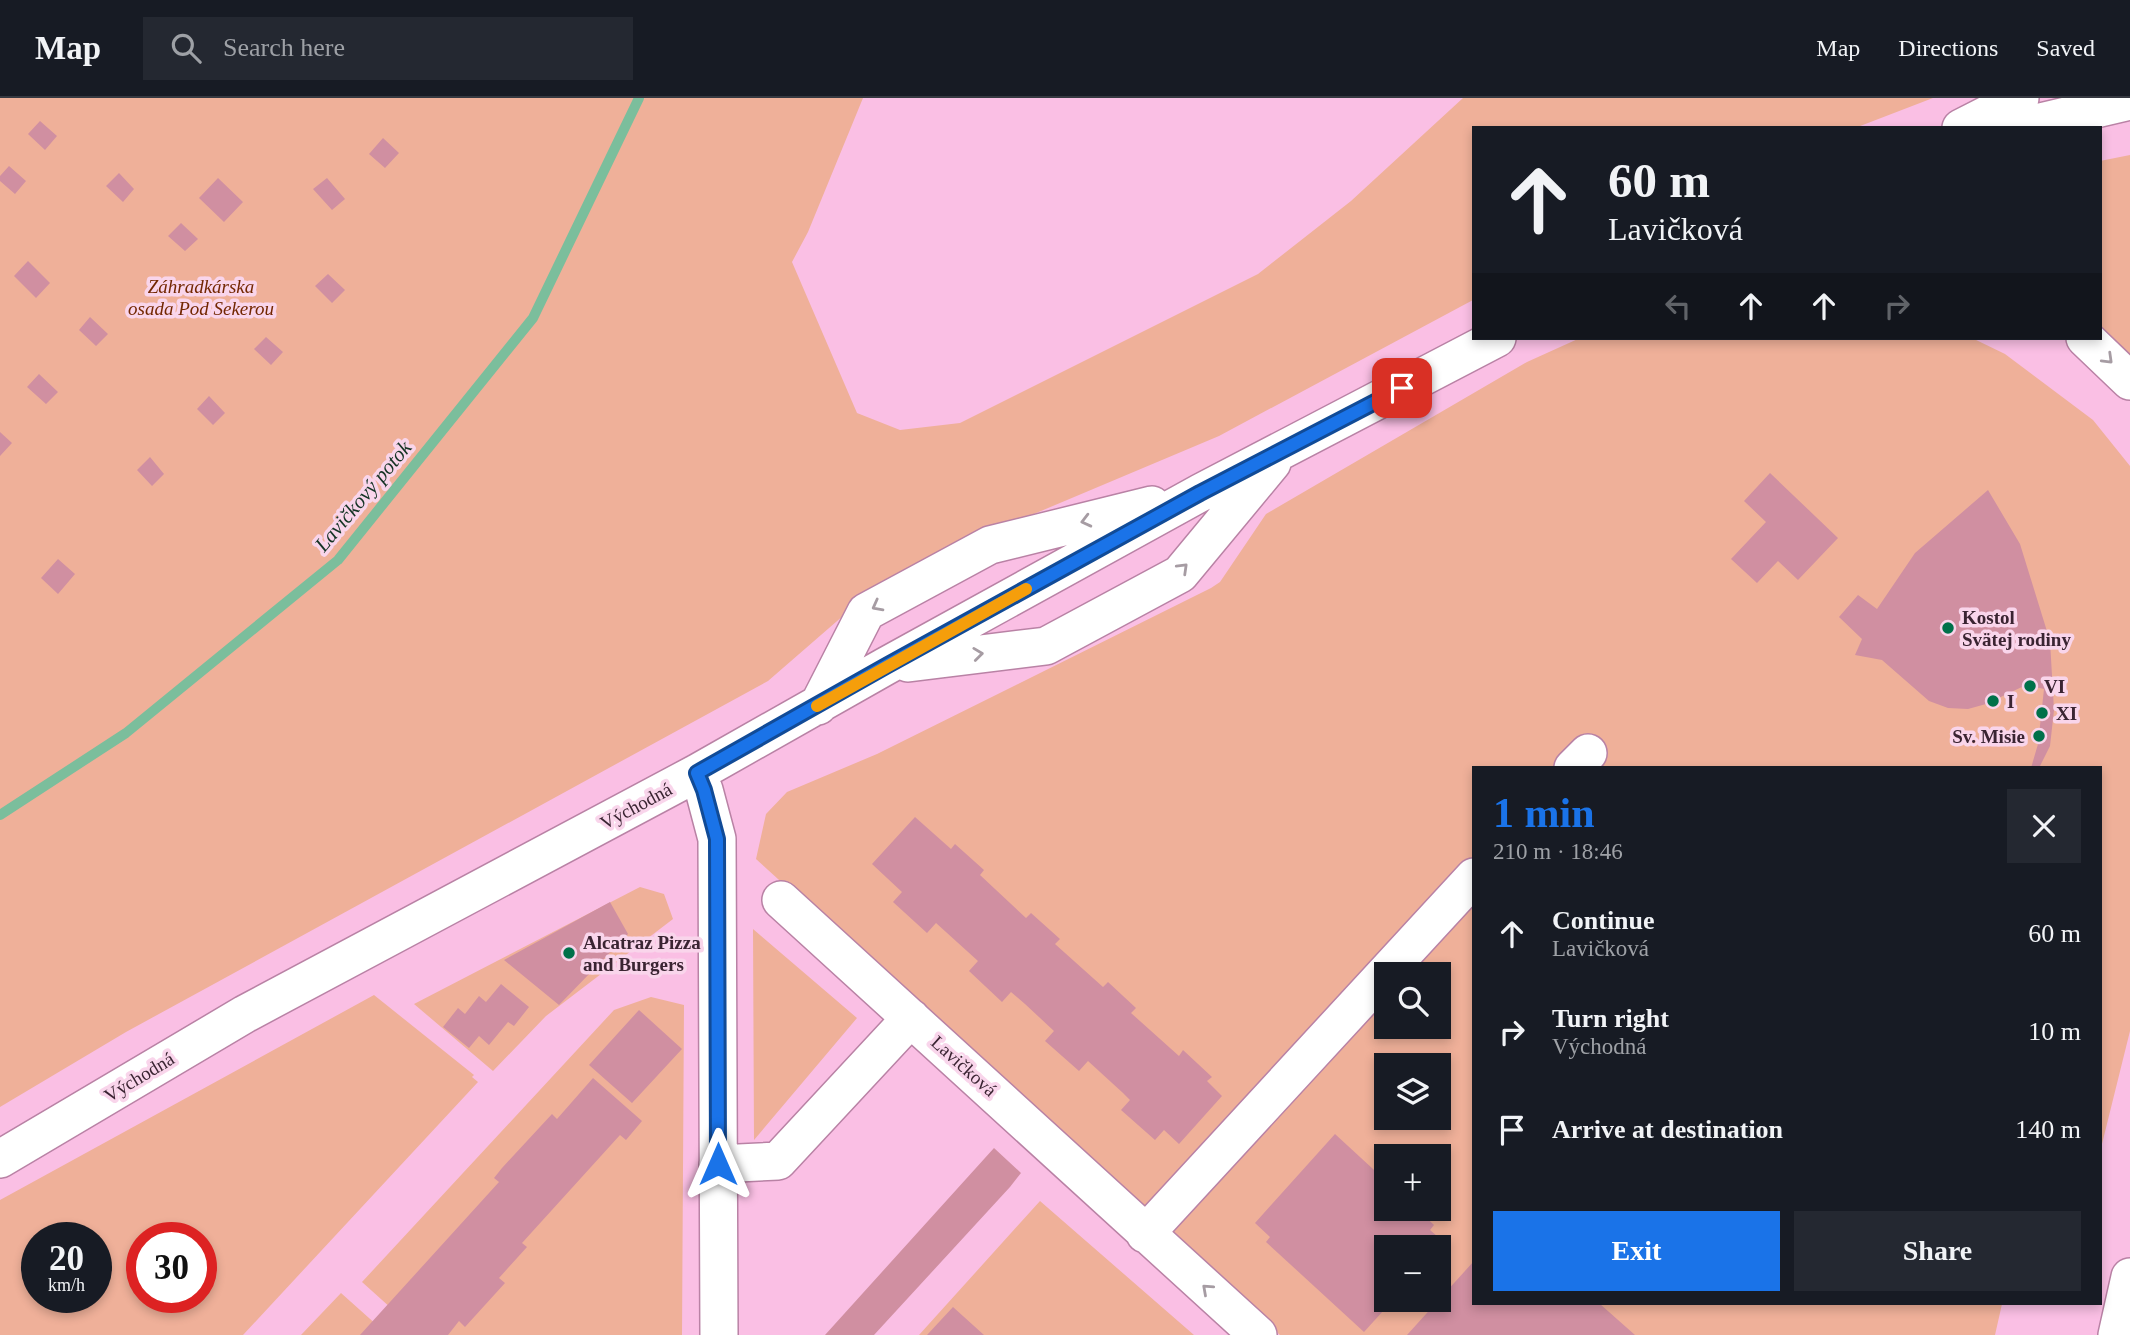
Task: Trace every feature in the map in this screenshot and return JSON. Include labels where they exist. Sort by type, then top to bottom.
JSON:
[{"type":"street","points":[[1965,126],[2020,98]]},
{"type":"street","points":[[2024,126],[2130,101]]},
{"type":"street","name":"Východná","points":[[0,1159],[245,1014],[697,773],[1200,493],[1493,340]]},
{"type":"street","points":[[2087,340],[2130,381]]},
{"type":"street","points":[[886,666],[1046,646],[1180,574],[1283,450]]},
{"type":"street","points":[[818,706],[866,612],[990,545],[1200,493]]},
{"type":"street","points":[[697,773],[717,839],[719,1335]]},
{"type":"street","points":[[1145,1234],[1472,879]]},
{"type":"street","name":"Lavičková","points":[[781,900],[1258,1335]]},
{"type":"street","points":[[718,1164],[778,1161],[911,1018]]},
{"type":"street","points":[[2117,1335],[2130,1277]]},
{"type":"green space","name":"Záhradkárska osada Pod Sekerou","points":[[0,98],[863,98],[808,232],[792,262],[857,413],[900,430],[960,423],[1258,274],[1351,201],[1463,98],[1933,98],[1860,126],[1472,126],[1472,301],[1219,436],[984,535],[859,602],[768,681],[126,1032],[0,1107]]},
{"type":"green space","points":[[2130,155],[2130,362],[2102,335],[2102,161]]},
{"type":"green space","points":[[1576,340],[1976,340],[2005,354],[2093,420],[2130,466],[2130,1031],[2102,1144],[2102,766],[1472,766],[1472,1305],[2002,1305],[1995,1335],[1280,1335],[756,859],[766,814],[787,792],[877,754],[1220,582],[1266,514],[1527,362]]},
{"type":"green space","points":[[640,887],[664,894],[673,919],[546,1016],[493,1071],[414,1004]]},
{"type":"green space","points":[[753,929],[857,1018],[754,1140]]},
{"type":"green space","points":[[374,995],[474,1075],[472,1077],[478,1082],[243,1335],[0,1335],[0,1200]]},
{"type":"green space","points":[[651,997],[684,1005],[682,1335],[421,1335],[362,1282],[614,1010]]},
{"type":"green space","points":[[1040,1201],[1194,1335],[919,1335]]},
{"type":"green space","points":[[341,1293],[388,1335],[301,1335]]},
{"type":"building","points":[[40,121],[57,136],[45,150],[28,134]]},
{"type":"building","points":[[383,138],[399,153],[385,168],[369,154]]},
{"type":"building","points":[[9,166],[26,181],[15,194],[0,181],[0,176]]},
{"type":"building","points":[[119,173],[134,189],[123,202],[106,186]]},
{"type":"building","points":[[218,178],[243,202],[224,222],[199,198]]},
{"type":"building","points":[[327,178],[345,199],[332,210],[313,189]]},
{"type":"building","points":[[181,223],[198,239],[185,251],[168,236]]},
{"type":"building","points":[[28,261],[50,283],[36,298],[14,276]]},
{"type":"building","points":[[328,274],[345,290],[332,303],[315,286]]},
{"type":"building","points":[[90,317],[108,334],[96,346],[79,330]]},
{"type":"building","points":[[266,337],[283,352],[271,365],[254,349]]},
{"type":"building","points":[[39,374],[58,392],[46,404],[27,387]]},
{"type":"building","points":[[209,396],[225,413],[213,425],[197,409]]},
{"type":"building","points":[[0,432],[12,443],[0,456]]},
{"type":"building","points":[[150,457],[164,474],[152,486],[137,470]]},
{"type":"building","points":[[1770,473],[1838,538],[1798,580],[1778,561],[1757,583],[1731,559],[1766,522],[1744,501]]},
{"type":"building","name":"Kostol Svätej rodiny","points":[[1988,490],[2020,544],[2050,641],[2054,710],[2050,746],[2040,766],[2032,766],[2038,744],[2044,689],[2026,685],[1986,704],[1968,709],[1948,708],[1929,701],[1882,660],[1855,655],[1862,639],[1839,617],[1858,595],[1877,609],[1915,553]]},
{"type":"building","points":[[58,559],[75,574],[58,594],[41,578]]},
{"type":"building","points":[[915,817],[951,849],[955,844],[984,870],[980,875],[1026,918],[1031,913],[1060,939],[1055,944],[1103,987],[1108,982],[1136,1008],[1131,1013],[1179,1056],[1183,1050],[1212,1077],[1207,1081],[1222,1096],[1179,1144],[1164,1130],[1155,1140],[1121,1110],[1130,1100],[1088,1061],[1079,1071],[1045,1041],[1054,1031],[1025,1004],[1011,992],[1002,1002],[969,971],[978,961],[936,923],[927,933],[893,902],[902,892],[872,864]]},
{"type":"building","points":[[610,902],[628,934],[559,1005],[504,960]]},
{"type":"building","points":[[501,984],[529,1007],[514,1026],[508,1022],[489,1045],[479,1036],[469,1048],[443,1027],[458,1008],[465,1014],[479,996],[486,1002]]},
{"type":"building","points":[[639,1010],[682,1049],[632,1103],[589,1065]]},
{"type":"building","points":[[593,1078],[642,1121],[626,1140],[620,1135],[522,1243],[527,1247],[499,1278],[505,1283],[465,1327],[459,1321],[448,1335],[360,1335],[499,1182],[494,1178],[502,1168],[552,1114],[557,1119]]},
{"type":"building","points":[[1335,1134],[1374,1170],[1374,1221],[1430,1221],[1434,1225],[1430,1230],[1436,1235],[1374,1235],[1374,1312],[1382,1312],[1364,1332],[1266,1242],[1270,1237],[1255,1223]]},
{"type":"building","points":[[994,1148],[1021,1173],[1010,1187],[874,1335],[825,1335]]},
{"type":"building","points":[[1472,1263],[1472,1305],[1601,1305],[1635,1335],[1407,1335],[1428,1312],[1451,1312],[1451,1286]]},
{"type":"building","points":[[953,1307],[984,1335],[927,1335]]},
{"type":"waterway","name":"Lavičkový potok","points":[[0,815],[126,733],[338,560],[533,318],[639,98]]},
{"type":"slow traffic","points":[[817,706],[1026,589]]},
{"type":"place","name":"Kostol Svätej rodiny","points":[[1948,628]]},
{"type":"place","name":"VI","points":[[2030,686]]},
{"type":"place","name":"I","points":[[1993,701]]},
{"type":"place","name":"XI","points":[[2042,713]]},
{"type":"place","name":"Sv. Misie","points":[[2039,736]]},
{"type":"place","name":"Alcatraz Pizza and Burgers","points":[[569,953]]},
{"type":"route","points":[[718,1164],[717,839],[697,773],[1200,493],[1402,388]]}]
